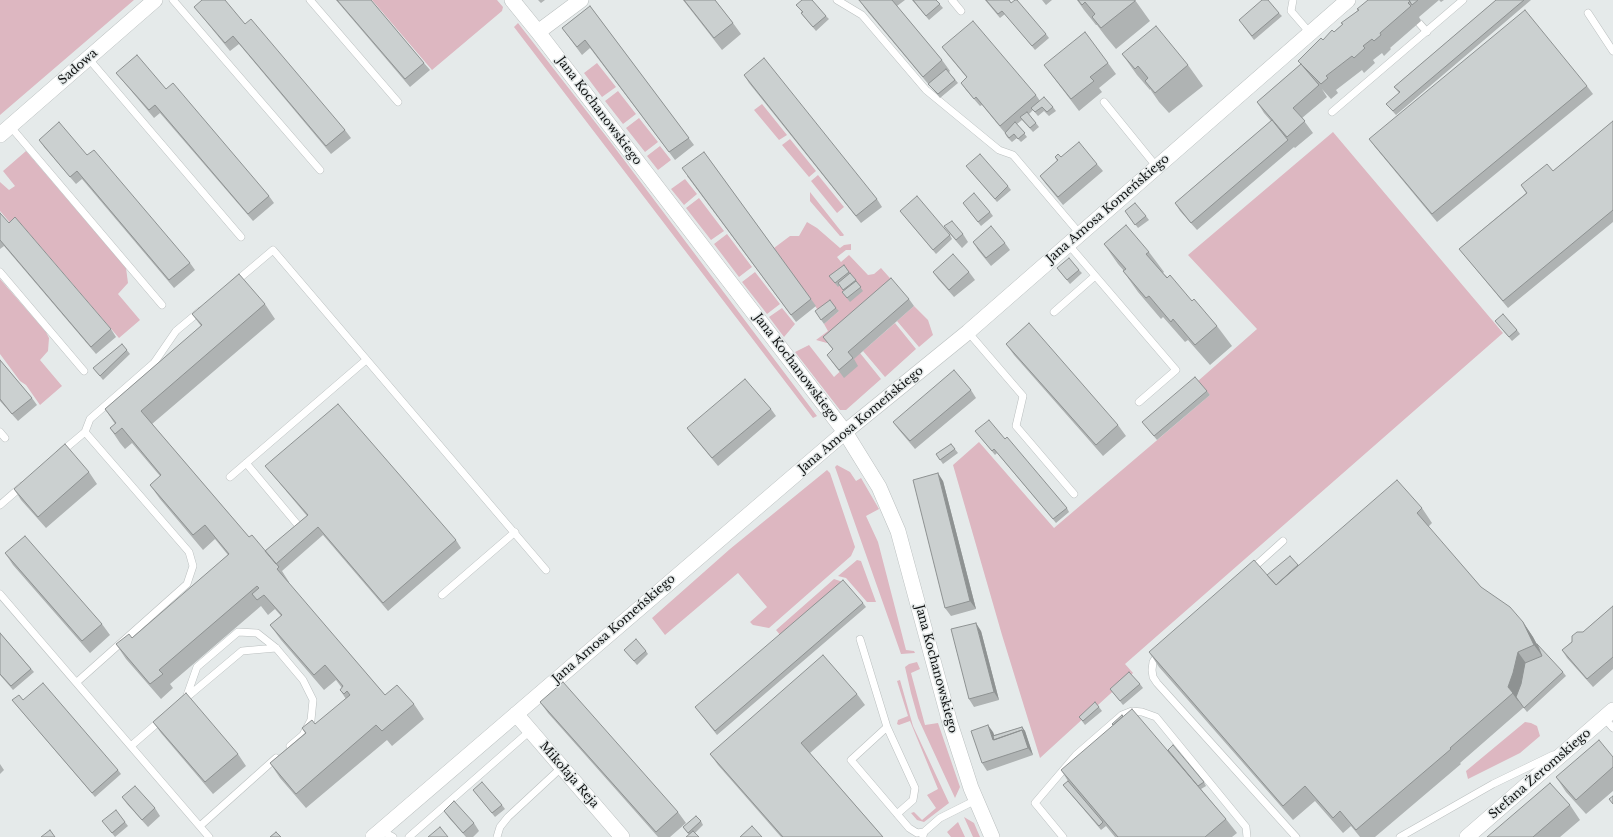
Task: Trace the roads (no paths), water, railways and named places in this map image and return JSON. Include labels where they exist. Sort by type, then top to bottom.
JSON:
[{"type":"street","name":"Sadowa","points":[[5,130],[155,0]]},
{"type":"street","name":"Jana Kochanowskiego","points":[[512,0],[845,432],[879,487],[898,532],[950,723],[976,800],[992,837]]},
{"type":"street","points":[[538,32],[581,0]]},
{"type":"street","name":"Jana Amosa Komeńskiego","points":[[382,835],[516,714],[845,432],[968,332],[1156,166],[1310,33],[1342,2]]},
{"type":"street","name":"Mikołaja Reja","points":[[516,714],[622,837]]},
{"type":"street","name":"Stefana Żeromskiego","points":[[1467,837],[1569,749],[1610,719]]},
{"type":"lane","points":[[173,0],[320,170]]},
{"type":"lane","points":[[310,0],[398,102]]},
{"type":"lane","points":[[837,0],[862,15],[926,90],[999,150],[1013,154],[1080,234]]},
{"type":"lane","points":[[952,0],[961,11]]},
{"type":"lane","points":[[1293,0],[1291,10],[1310,33]]},
{"type":"lane","points":[[1332,112],[1463,0]]},
{"type":"lane","points":[[1588,13],[1613,51]]},
{"type":"lane","points":[[1419,23],[1427,32]]},
{"type":"lane","points":[[88,58],[241,237]]},
{"type":"lane","points":[[1104,102],[1156,166]]},
{"type":"lane","points":[[5,130],[162,305]]},
{"type":"lane","points":[[1068,244],[1176,370],[1139,402]]},
{"type":"lane","points":[[231,285],[273,250],[546,570]]},
{"type":"lane","points":[[0,272],[84,371]]},
{"type":"lane","points":[[1054,312],[1095,276]]},
{"type":"lane","points":[[57,456],[85,432],[90,419],[154,363],[176,331],[206,306]]},
{"type":"lane","points":[[968,332],[1023,396],[1016,426],[1074,494]]},
{"type":"lane","points":[[230,477],[366,360]]},
{"type":"lane","points":[[0,432],[5,438]]},
{"type":"lane","points":[[77,682],[187,584],[193,566],[189,552],[85,432]]},
{"type":"lane","points":[[246,463],[297,524]]},
{"type":"lane","points":[[0,505],[28,481]]},
{"type":"lane","points":[[442,595],[515,532]]},
{"type":"lane","points":[[1248,573],[1283,541]]},
{"type":"lane","points":[[0,594],[200,826],[206,836]]},
{"type":"lane","points":[[186,698],[198,667],[238,632],[257,633],[276,648],[303,680],[314,700],[311,720],[303,735],[200,826]]},
{"type":"lane","points":[[860,639],[888,727],[915,788],[913,800],[897,814]]},
{"type":"lane","points":[[1165,646],[1158,653],[1153,662],[1153,677],[1157,683],[1296,837]]},
{"type":"lane","points":[[131,746],[242,651],[276,648]]},
{"type":"lane","points":[[1063,837],[1035,803],[1076,755],[1122,715],[1132,711],[1142,712],[1156,717],[1246,827],[1247,837]]},
{"type":"lane","points":[[888,727],[851,760],[909,828],[923,835],[940,818],[976,800]]},
{"type":"lane","points":[[409,837],[531,730]]},
{"type":"lane","points":[[1400,837],[1493,784],[1569,749]]},
{"type":"lane","points":[[497,837],[500,827],[508,817],[562,767]]}]
